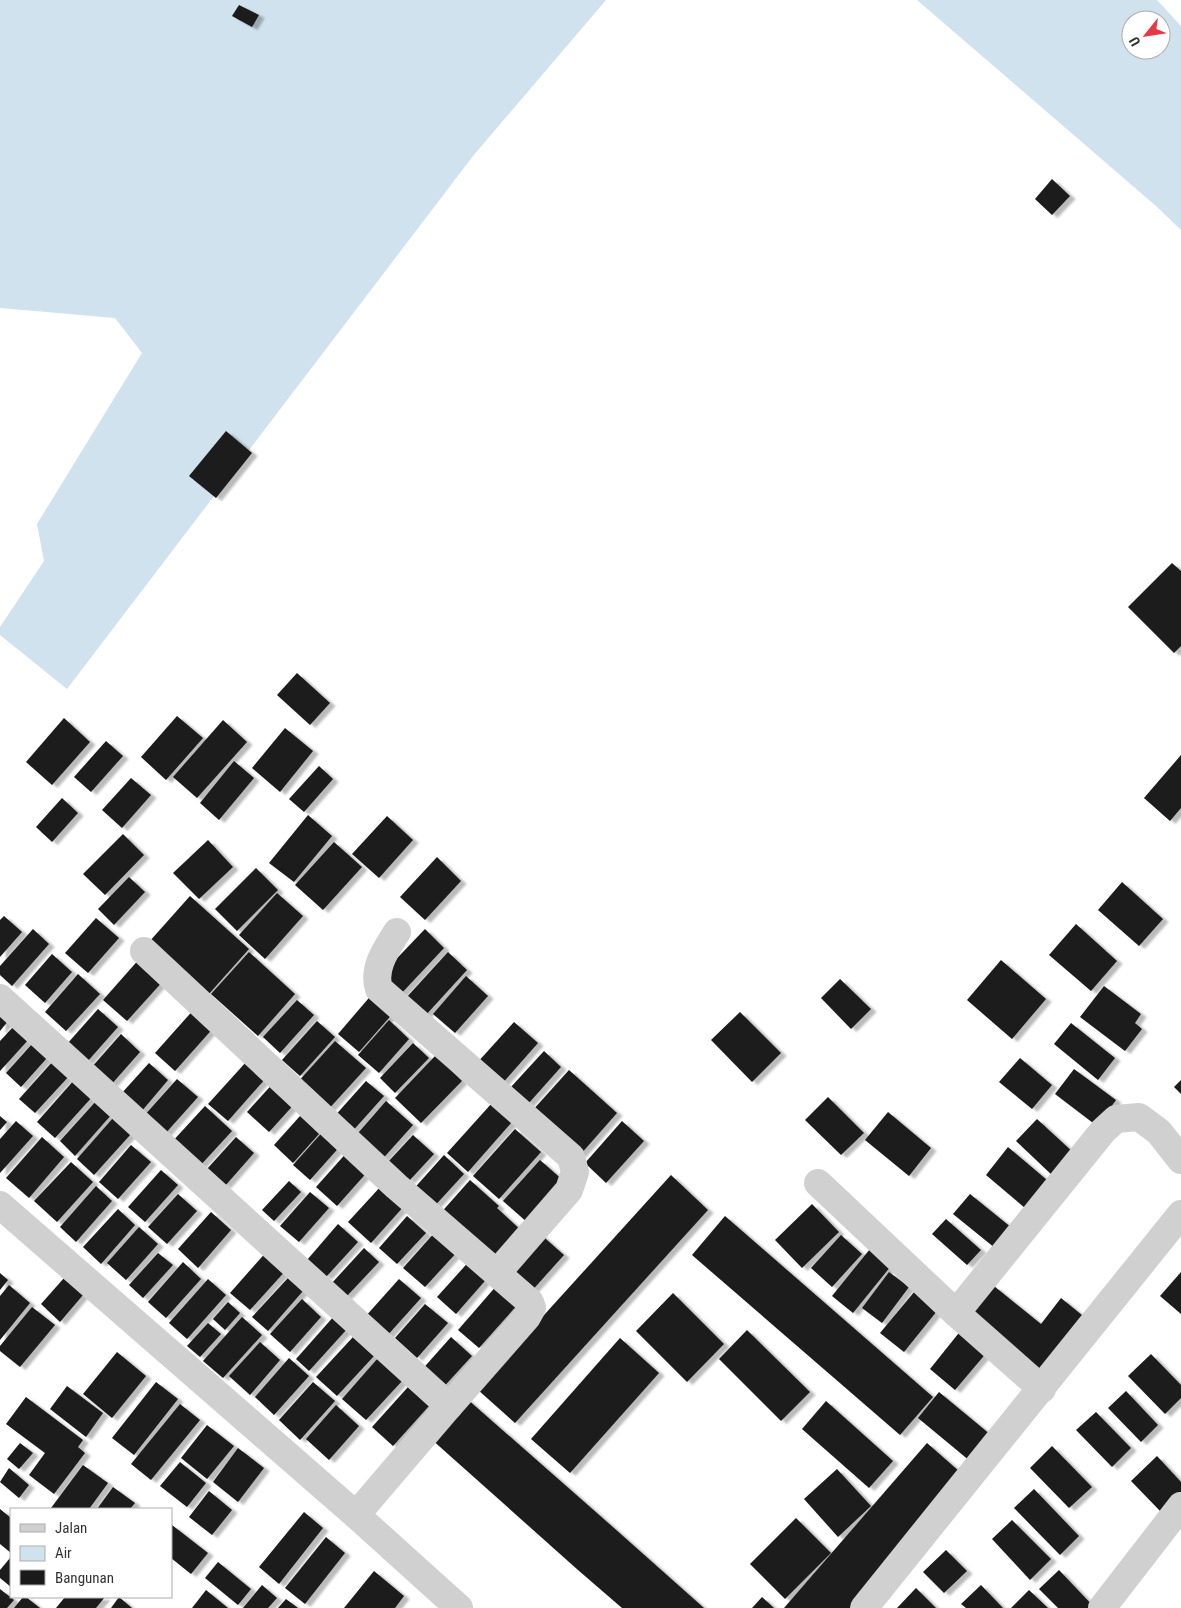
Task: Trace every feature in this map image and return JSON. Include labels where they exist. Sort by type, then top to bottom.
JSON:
[{"type":"street","points":[[397,932],[380,960],[379,989],[571,1157],[575,1172],[569,1190],[497,1273]]},
{"type":"street","points":[[144,951],[396,1186],[530,1302],[532,1308],[356,1515]]},
{"type":"street","points":[[0,998],[449,1406]]},
{"type":"street","points":[[956,1313],[1103,1131],[1116,1119],[1139,1117],[1159,1132],[1181,1160]]},
{"type":"street","points":[[818,1183],[956,1313],[1042,1389]]},
{"type":"street","points":[[0,1205],[356,1515],[459,1608]]},
{"type":"street","points":[[864,1608],[1181,1214]]},
{"type":"street","points":[[1102,1608],[1181,1506]]},
{"type":"water","points":[[0,0],[606,0],[473,156],[67,689],[0,635],[0,627],[44,561],[37,524],[142,353],[115,318],[0,308]]},
{"type":"water","points":[[917,0],[1157,0],[1166,10],[1121,10],[1121,60],[1171,60],[1171,15],[1181,26],[1181,230],[1156,206]]},
{"type":"building","points":[[239,5],[259,15],[252,27],[232,16]]},
{"type":"building","points":[[1052,179],[1070,196],[1052,215],[1035,199]]},
{"type":"building","points":[[226,431],[252,453],[216,498],[189,476]]},
{"type":"building","points":[[1172,563],[1181,571],[1181,646],[1174,653],[1128,607]]},
{"type":"building","points":[[297,673],[330,703],[310,725],[277,695]]},
{"type":"building","points":[[177,716],[203,738],[166,780],[141,757]]},
{"type":"building","points":[[64,718],[90,742],[52,785],[26,762]]},
{"type":"building","points":[[223,720],[247,742],[197,798],[173,777]]},
{"type":"building","points":[[285,728],[313,751],[280,792],[252,768]]},
{"type":"building","points":[[106,741],[123,756],[91,792],[74,777]]},
{"type":"building","points":[[1181,755],[1181,808],[1170,821],[1144,798]]},
{"type":"building","points":[[234,761],[254,778],[219,820],[200,803]]},
{"type":"building","points":[[319,766],[333,779],[304,812],[289,799]]},
{"type":"building","points":[[131,778],[151,795],[122,828],[102,810]]},
{"type":"building","points":[[62,798],[78,813],[52,842],[36,827]]},
{"type":"building","points":[[308,815],[332,836],[294,882],[269,863]]},
{"type":"building","points":[[387,816],[413,840],[379,878],[352,854]]},
{"type":"building","points":[[123,834],[144,855],[105,895],[83,874]]},
{"type":"building","points":[[208,840],[233,867],[199,899],[173,873]]},
{"type":"building","points":[[334,842],[362,867],[323,910],[295,885]]},
{"type":"building","points":[[437,857],[461,881],[425,920],[400,897]]},
{"type":"building","points":[[256,868],[278,890],[237,931],[215,909]]},
{"type":"building","points":[[129,877],[145,892],[114,925],[98,909]]},
{"type":"building","points":[[1122,882],[1163,919],[1139,946],[1098,910]]},
{"type":"building","points":[[277,893],[303,916],[265,959],[239,935]]},
{"type":"building","points":[[190,896],[249,949],[208,995],[149,942]]},
{"type":"building","points":[[4,916],[22,932],[0,957],[0,920]]},
{"type":"building","points":[[96,918],[119,938],[88,973],[65,953]]},
{"type":"building","points":[[1076,924],[1117,961],[1091,991],[1049,955]]},
{"type":"building","points":[[33,929],[49,944],[12,986],[0,975],[0,966]]},
{"type":"building","points":[[425,929],[444,948],[399,996],[379,977]]},
{"type":"building","points":[[249,952],[295,994],[258,1036],[211,994]]},
{"type":"building","points":[[448,952],[467,970],[425,1016],[406,998]]},
{"type":"building","points":[[52,954],[72,972],[45,1003],[25,985]]},
{"type":"building","points":[[141,957],[165,979],[127,1021],[103,1000]]},
{"type":"building","points":[[1001,960],[1046,999],[1012,1039],[967,1000]]},
{"type":"building","points":[[78,974],[100,994],[66,1031],[45,1012]]},
{"type":"building","points":[[466,976],[488,996],[455,1033],[433,1014]]},
{"type":"building","points":[[840,979],[871,1009],[851,1029],[821,998]]},
{"type":"building","points":[[1104,986],[1141,1014],[1135,1023],[1142,1029],[1125,1051],[1080,1017]]},
{"type":"building","points":[[374,992],[395,1011],[359,1052],[338,1034]]},
{"type":"building","points":[[297,1000],[314,1015],[280,1053],[263,1037]]},
{"type":"building","points":[[196,1007],[216,1025],[175,1071],[155,1053]]},
{"type":"building","points":[[98,1009],[118,1027],[87,1062],[67,1044]]},
{"type":"building","points":[[0,1011],[9,1020],[0,1031]]},
{"type":"building","points":[[740,1012],[781,1053],[752,1082],[711,1040]]},
{"type":"building","points":[[389,1020],[409,1039],[379,1073],[358,1055]]},
{"type":"building","points":[[317,1021],[335,1037],[300,1076],[282,1060]]},
{"type":"building","points":[[514,1022],[538,1043],[500,1086],[476,1064]]},
{"type":"building","points":[[1071,1023],[1115,1058],[1098,1080],[1054,1044]]},
{"type":"building","points":[[14,1026],[29,1039],[0,1071],[0,1041]]},
{"type":"building","points":[[121,1034],[140,1052],[110,1086],[91,1068]]},
{"type":"building","points":[[335,1041],[366,1068],[326,1112],[296,1084]]},
{"type":"building","points":[[413,1043],[429,1058],[395,1093],[380,1078]]},
{"type":"building","points":[[32,1044],[47,1058],[21,1087],[6,1073]]},
{"type":"building","points":[[544,1051],[561,1067],[528,1104],[510,1088]]},
{"type":"building","points":[[436,1055],[462,1081],[421,1123],[395,1098]]},
{"type":"building","points":[[1020,1058],[1052,1085],[1032,1109],[999,1082]]},
{"type":"building","points":[[54,1060],[70,1075],[35,1113],[19,1099]]},
{"type":"building","points":[[247,1061],[266,1078],[228,1121],[208,1104]]},
{"type":"building","points":[[149,1063],[168,1080],[141,1112],[121,1094]]},
{"type":"building","points":[[1074,1069],[1116,1100],[1097,1126],[1055,1094]]},
{"type":"building","points":[[569,1070],[617,1113],[580,1155],[532,1111]]},
{"type":"building","points":[[75,1079],[93,1096],[55,1138],[37,1122]]},
{"type":"building","points":[[177,1079],[198,1097],[164,1135],[143,1117]]},
{"type":"building","points":[[276,1080],[298,1100],[269,1132],[247,1112]]},
{"type":"building","points":[[1181,1080],[1181,1094],[1174,1087]]},
{"type":"building","points":[[366,1081],[384,1096],[350,1134],[332,1119]]},
{"type":"building","points":[[828,1097],[864,1133],[841,1155],[805,1120]]},
{"type":"building","points":[[97,1100],[112,1114],[75,1156],[60,1141]]},
{"type":"building","points":[[386,1101],[413,1125],[378,1164],[352,1140]]},
{"type":"building","points":[[492,1103],[512,1122],[468,1172],[447,1153]]},
{"type":"building","points":[[205,1106],[232,1131],[198,1168],[171,1143]]},
{"type":"building","points":[[888,1112],[931,1148],[909,1176],[865,1140]]},
{"type":"building","points":[[0,1116],[7,1122],[0,1130]]},
{"type":"building","points":[[300,1116],[319,1134],[293,1163],[274,1145]]},
{"type":"building","points":[[113,1118],[131,1134],[94,1175],[77,1159]]},
{"type":"building","points":[[1037,1119],[1075,1154],[1054,1177],[1016,1141]]},
{"type":"building","points":[[16,1121],[33,1136],[0,1173],[0,1139]]},
{"type":"building","points":[[622,1121],[644,1141],[606,1183],[585,1163]]},
{"type":"building","points":[[326,1128],[343,1143],[310,1180],[293,1165]]},
{"type":"building","points":[[515,1129],[541,1152],[499,1199],[473,1176]]},
{"type":"building","points":[[413,1135],[434,1154],[409,1181],[388,1162]]},
{"type":"building","points":[[42,1137],[64,1157],[29,1198],[6,1178]]},
{"type":"building","points":[[236,1137],[254,1153],[225,1186],[207,1169]]},
{"type":"building","points":[[131,1145],[151,1162],[118,1199],[99,1182]]},
{"type":"building","points":[[1008,1147],[1047,1180],[1025,1208],[986,1175]]},
{"type":"building","points":[[349,1150],[370,1169],[337,1206],[316,1187]]},
{"type":"building","points":[[444,1155],[464,1174],[430,1211],[410,1193]]},
{"type":"building","points":[[540,1160],[565,1182],[528,1223],[503,1201]]},
{"type":"building","points":[[71,1162],[93,1182],[57,1222],[34,1201]]},
{"type":"building","points":[[161,1170],[178,1185],[145,1222],[128,1207]]},
{"type":"building","points":[[671,1175],[708,1210],[515,1423],[477,1389]]},
{"type":"building","points":[[470,1180],[499,1206],[497,1208],[523,1232],[496,1263],[438,1216]]},
{"type":"building","points":[[289,1181],[301,1192],[274,1221],[262,1210]]},
{"type":"building","points":[[382,1185],[405,1205],[371,1243],[348,1222]]},
{"type":"building","points":[[96,1186],[112,1201],[76,1242],[60,1227]]},
{"type":"building","points":[[310,1192],[329,1208],[299,1242],[280,1226]]},
{"type":"building","points":[[178,1194],[197,1211],[167,1244],[148,1227]]},
{"type":"building","points":[[970,1194],[1012,1228],[995,1248],[953,1214]]},
{"type":"building","points":[[812,1204],[839,1232],[802,1268],[775,1240]]},
{"type":"building","points":[[118,1209],[135,1225],[101,1264],[83,1247]]},
{"type":"building","points":[[211,1212],[231,1230],[198,1268],[178,1249]]},
{"type":"building","points":[[407,1216],[426,1233],[397,1264],[379,1248]]},
{"type":"building","points":[[725,1216],[933,1397],[900,1435],[692,1255]]},
{"type":"building","points":[[946,1219],[981,1250],[967,1265],[932,1234]]},
{"type":"building","points":[[338,1224],[358,1242],[326,1277],[307,1260]]},
{"type":"building","points":[[139,1227],[158,1244],[126,1280],[107,1263]]},
{"type":"building","points":[[436,1231],[458,1251],[425,1287],[403,1268]]},
{"type":"building","points":[[538,1232],[564,1255],[529,1294],[504,1271]]},
{"type":"building","points":[[841,1235],[862,1254],[832,1287],[811,1268]]},
{"type":"building","points":[[364,1248],[379,1262],[346,1297],[331,1284]]},
{"type":"building","points":[[870,1249],[891,1266],[853,1313],[832,1296]]},
{"type":"building","points":[[268,1250],[288,1268],[250,1310],[230,1293]]},
{"type":"building","points":[[158,1253],[173,1265],[143,1298],[129,1285]]},
{"type":"building","points":[[473,1257],[491,1274],[456,1314],[437,1297]]},
{"type":"building","points":[[183,1262],[201,1279],[166,1318],[148,1302]]},
{"type":"building","points":[[889,1272],[909,1287],[882,1323],[862,1308]]},
{"type":"building","points":[[1181,1272],[1181,1314],[1160,1296]]},
{"type":"building","points":[[0,1273],[8,1280],[0,1290]]},
{"type":"building","points":[[64,1278],[83,1295],[60,1322],[41,1304]]},
{"type":"building","points":[[288,1278],[303,1291],[268,1331],[252,1317]]},
{"type":"building","points":[[208,1279],[226,1295],[187,1339],[169,1323]]},
{"type":"building","points":[[399,1279],[421,1298],[386,1337],[365,1317]]},
{"type":"building","points":[[498,1284],[519,1303],[479,1348],[458,1330]]},
{"type":"building","points":[[9,1285],[30,1303],[0,1340],[0,1296]]},
{"type":"building","points":[[994,1286],[1041,1324],[1061,1298],[1093,1324],[1047,1380],[970,1317]]},
{"type":"building","points":[[915,1291],[937,1311],[904,1352],[880,1333]]},
{"type":"building","points":[[673,1293],[724,1344],[687,1382],[636,1331]]},
{"type":"building","points":[[302,1299],[321,1317],[290,1352],[270,1334]]},
{"type":"building","points":[[228,1302],[240,1313],[225,1330],[213,1319]]},
{"type":"building","points":[[425,1304],[448,1323],[417,1358],[395,1338]]},
{"type":"building","points":[[32,1307],[55,1325],[20,1367],[0,1351],[0,1346]]},
{"type":"building","points":[[335,1315],[348,1328],[309,1371],[296,1359]]},
{"type":"building","points":[[242,1317],[262,1335],[223,1378],[203,1361]]},
{"type":"building","points":[[208,1323],[221,1334],[200,1357],[187,1346]]},
{"type":"building","points":[[962,1329],[988,1351],[955,1390],[930,1369]]},
{"type":"building","points":[[747,1330],[810,1392],[781,1421],[719,1359]]},
{"type":"building","points":[[353,1337],[374,1356],[337,1396],[316,1377]]},
{"type":"building","points":[[451,1337],[472,1356],[439,1392],[419,1373]]},
{"type":"building","points":[[620,1338],[659,1373],[570,1473],[531,1439]]},
{"type":"building","points":[[260,1342],[280,1360],[250,1395],[229,1376]]},
{"type":"building","points":[[117,1352],[146,1376],[112,1418],[83,1394]]},
{"type":"building","points":[[1151,1354],[1181,1385],[1181,1398],[1165,1414],[1128,1376]]},
{"type":"building","points":[[289,1358],[309,1376],[274,1415],[255,1397]]},
{"type":"building","points":[[378,1358],[403,1380],[366,1420],[342,1399]]},
{"type":"building","points":[[156,1382],[178,1399],[134,1455],[112,1438]]},
{"type":"building","points":[[313,1382],[335,1401],[300,1440],[279,1420]]},
{"type":"building","points":[[67,1386],[103,1413],[86,1437],[50,1409]]},
{"type":"building","points":[[408,1387],[429,1406],[393,1446],[372,1427]]},
{"type":"building","points":[[1126,1391],[1158,1425],[1141,1442],[1108,1408]]},
{"type":"building","points":[[939,1392],[997,1440],[976,1466],[918,1418]]},
{"type":"building","points":[[26,1397],[83,1440],[78,1447],[85,1453],[54,1494],[29,1475],[45,1453],[6,1424]]},
{"type":"building","points":[[466,1398],[704,1608],[622,1608],[578,1570],[430,1438]]},
{"type":"building","points":[[826,1401],[893,1461],[869,1488],[802,1429]]},
{"type":"building","points":[[180,1404],[200,1420],[151,1480],[131,1464]]},
{"type":"building","points":[[336,1405],[359,1426],[329,1460],[306,1439]]},
{"type":"building","points":[[1096,1412],[1131,1448],[1112,1467],[1076,1430]]},
{"type":"building","points":[[207,1425],[234,1446],[207,1479],[181,1458]]},
{"type":"building","points":[[20,1443],[33,1453],[19,1469],[7,1459]]},
{"type":"building","points":[[927,1443],[968,1479],[856,1608],[784,1608]]},
{"type":"building","points":[[1052,1446],[1092,1487],[1069,1508],[1030,1468]]},
{"type":"building","points":[[238,1448],[264,1468],[238,1502],[213,1482]]},
{"type":"building","points":[[1157,1456],[1181,1482],[1181,1495],[1162,1513],[1131,1481]]},
{"type":"building","points":[[180,1462],[206,1483],[187,1507],[160,1486]]},
{"type":"building","points":[[83,1465],[108,1483],[90,1508],[51,1508]]},
{"type":"building","points":[[9,1468],[29,1485],[19,1498],[0,1482]]},
{"type":"building","points":[[837,1469],[871,1506],[838,1537],[804,1499]]},
{"type":"building","points":[[113,1487],[135,1503],[131,1508],[98,1508]]},
{"type":"building","points":[[1034,1489],[1079,1536],[1060,1555],[1014,1508]]},
{"type":"building","points":[[209,1491],[232,1510],[212,1535],[189,1517]]},
{"type":"building","points":[[0,1509],[10,1517],[10,1552],[0,1544]]},
{"type":"building","points":[[304,1512],[323,1528],[279,1584],[259,1567]]},
{"type":"building","points":[[796,1518],[831,1553],[785,1599],[750,1564]]},
{"type":"building","points":[[1012,1520],[1051,1559],[1030,1580],[992,1539]]},
{"type":"building","points":[[172,1525],[208,1553],[191,1574],[172,1559]]},
{"type":"building","points":[[326,1537],[345,1553],[305,1604],[285,1588]]},
{"type":"building","points":[[946,1550],[967,1571],[944,1593],[923,1572]]},
{"type":"building","points":[[10,1558],[10,1586],[0,1578],[0,1570]]},
{"type":"building","points":[[218,1562],[251,1589],[238,1605],[205,1578]]},
{"type":"building","points":[[1059,1570],[1095,1608],[1058,1608],[1039,1589]]},
{"type":"building","points":[[374,1571],[404,1596],[395,1608],[344,1608]]},
{"type":"building","points":[[262,1585],[277,1598],[268,1608],[243,1608]]},
{"type":"building","points":[[981,1585],[1003,1608],[966,1608],[961,1604]]},
{"type":"building","points":[[916,1588],[936,1608],[897,1608]]},
{"type":"building","points":[[0,1589],[14,1600],[7,1608],[0,1608]]},
{"type":"building","points":[[206,1590],[228,1608],[192,1608]]},
{"type":"building","points":[[1029,1590],[1048,1608],[1011,1608]]},
{"type":"building","points":[[762,1597],[774,1608],[752,1608]]},
{"type":"building","points":[[22,1598],[27,1598],[40,1608],[14,1608]]},
{"type":"building","points":[[64,1598],[104,1598],[96,1608],[56,1608]]},
{"type":"building","points":[[120,1598],[132,1608],[111,1608]]},
{"type":"building","points":[[286,1599],[298,1608],[278,1608]]}]
